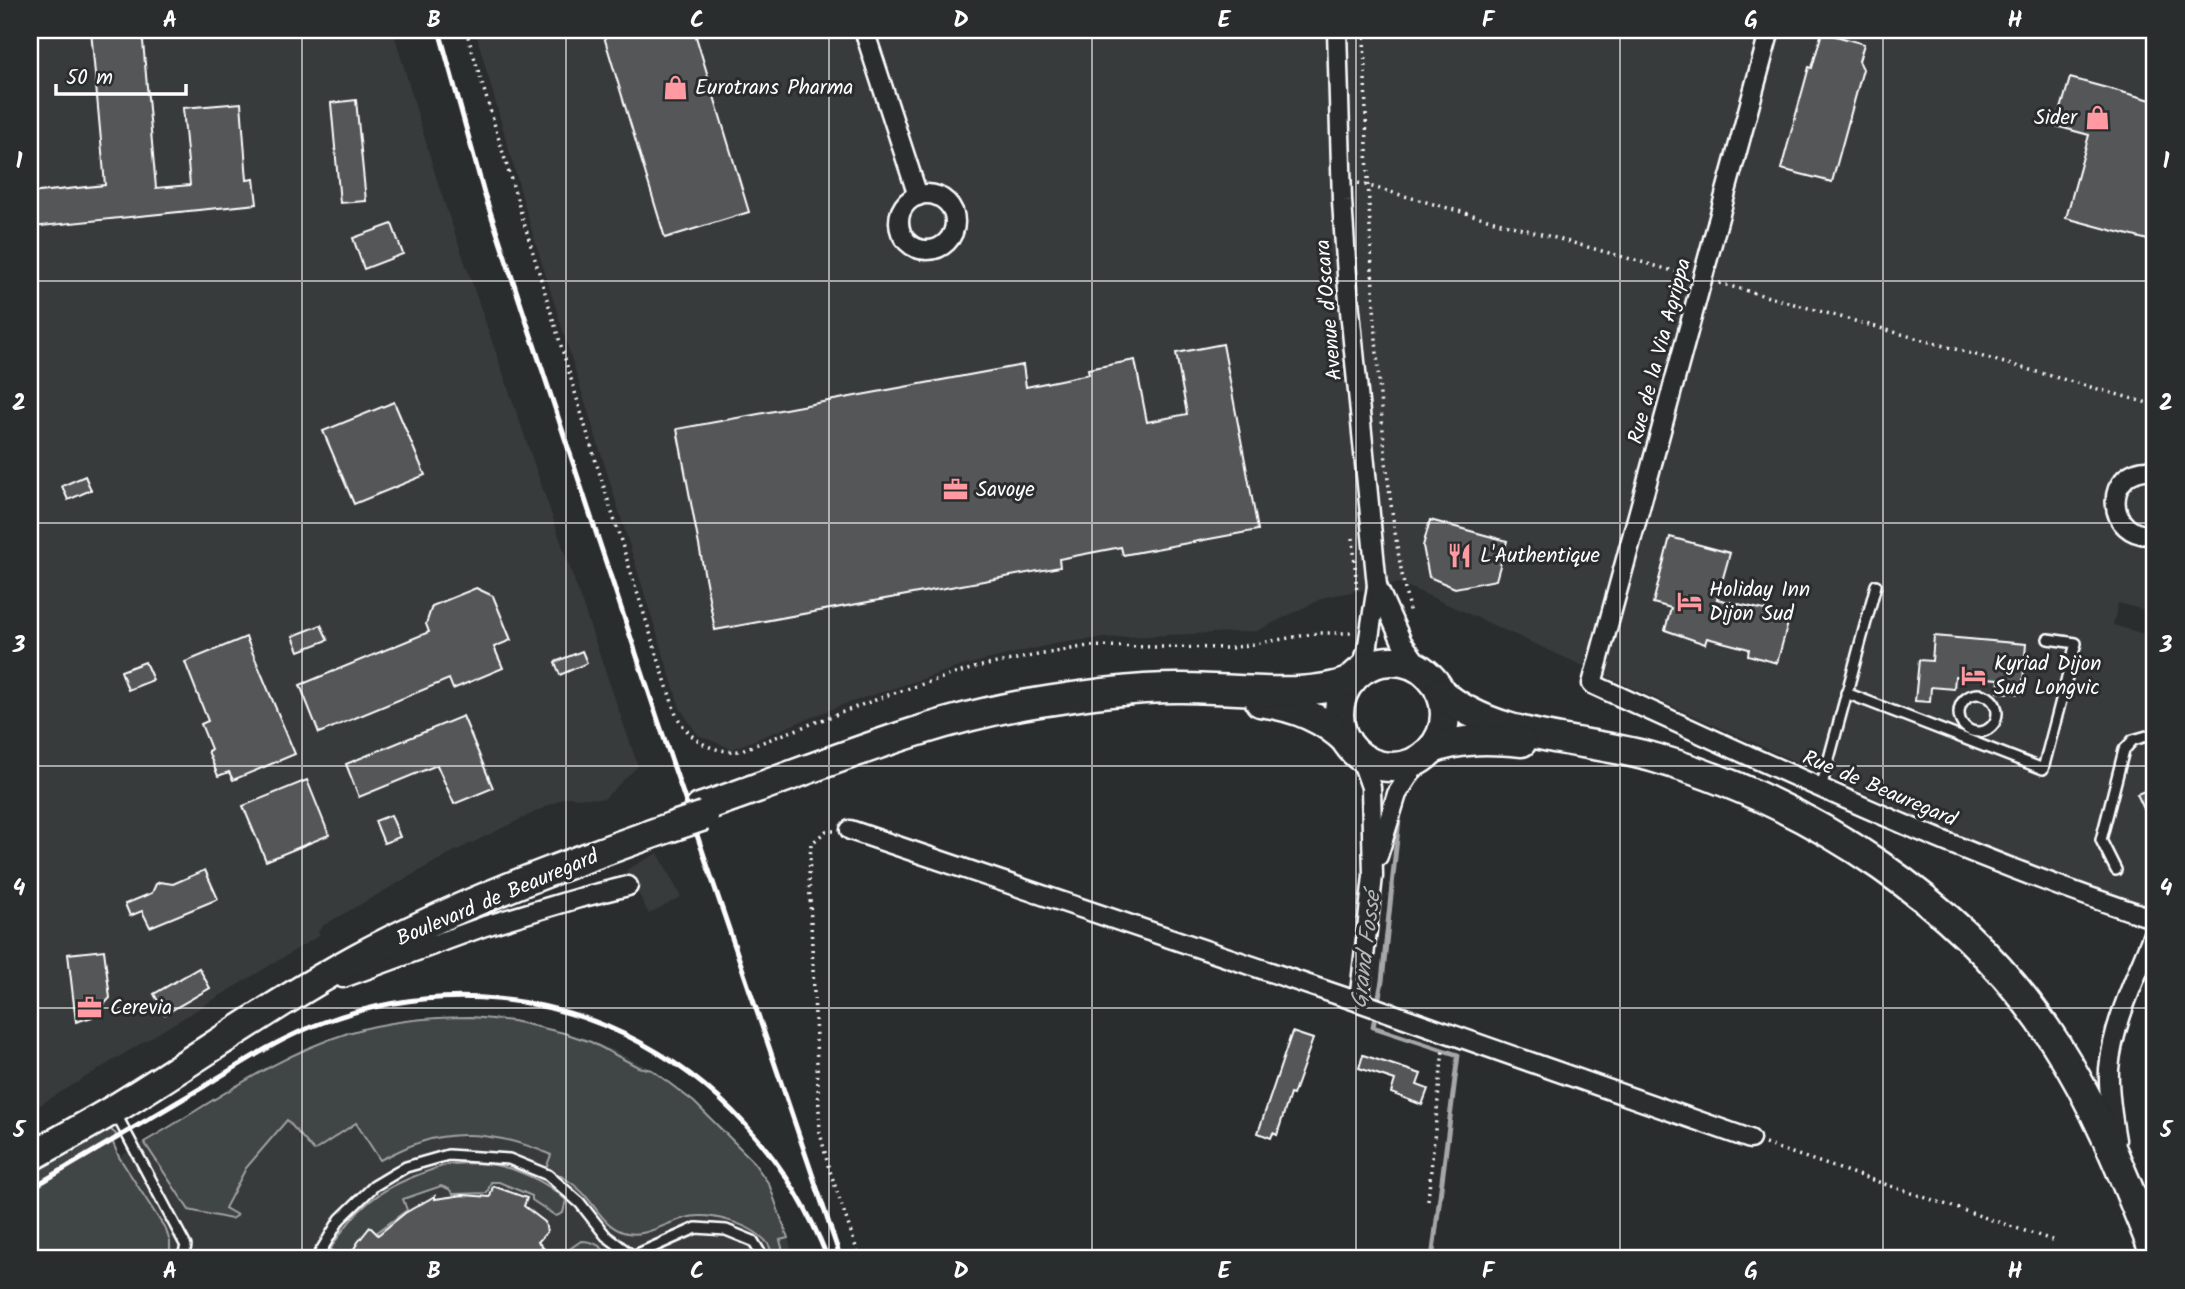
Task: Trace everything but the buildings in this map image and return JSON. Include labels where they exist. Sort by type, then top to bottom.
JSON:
[{"type":"main road","points":[[1041,706],[1130,690],[1177,688],[1316,691],[1339,686],[1378,663],[1401,662],[1422,670],[1431,678],[1445,705],[1445,723],[1439,740],[1425,755]]},
{"type":"main road","points":[[1353,748],[1339,715],[1340,702],[1355,676]]},
{"type":"main road","points":[[1440,692],[1457,705],[1498,724],[1654,758],[1719,779],[1809,822],[1891,873],[1958,928],[2000,971],[2029,1005],[2055,1042],[2095,1112],[2155,1254]]},
{"type":"main road","points":[[1041,706],[1135,700],[1256,701],[1280,705],[1313,716],[1336,730],[1353,748],[1378,765],[1403,766],[1456,742],[1516,742],[1602,756],[1670,773],[1727,794],[1782,821],[1881,878],[1934,920],[1989,975],[2052,1061],[2078,1114],[2138,1259]]},
{"type":"main road","name":"Boulevard de Beauregard","points":[[30,1135],[233,1017],[380,936],[539,864],[1041,706]]},
{"type":"main road","name":"Boulevard de Beauregard","points":[[30,1157],[113,1110],[297,993],[359,957],[454,911],[669,823]]},
{"type":"street","points":[[864,30],[918,196]]},
{"type":"street","name":"Avenue d'Oscara","points":[[1337,30],[1348,290],[1377,586],[1370,633],[1355,676]]},
{"type":"street","name":"Rue de la Via Agrippa","points":[[1592,684],[1770,30]]},
{"type":"street","points":[[2155,470],[2138,471],[2129,475],[2117,489],[2115,498],[2115,507],[2123,524],[2139,534],[2155,534]]},
{"type":"street","name":"Avenue d'Oscara","points":[[1377,586],[1406,651],[1422,670]]},
{"type":"street","name":"Rue de Beauregard","points":[[1592,684],[1821,788],[2023,874],[2155,919]]},
{"type":"street","points":[[1353,748],[1368,777],[1372,797],[1373,876],[1359,1002]]},
{"type":"street","points":[[1373,876],[1393,804],[1405,779],[1425,755]]},
{"type":"street","points":[[849,830],[1359,1002],[1750,1139]]},
{"type":"street","points":[[297,993],[485,926],[628,886]]},
{"type":"street","points":[[2124,1177],[2111,1113],[2109,1069],[2117,1028],[2155,929]]},
{"type":"lane","points":[[1821,788],[1876,585]]},
{"type":"lane","points":[[1846,692],[2043,769],[2076,643],[2048,639]]},
{"type":"lane","points":[[1980,694],[1995,705],[1997,710],[1994,723],[1985,731],[1968,729],[1963,725],[1959,714],[1967,698],[1980,694]]},
{"type":"lane","points":[[1940,729],[1959,714]]},
{"type":"lane","points":[[1985,731],[1995,751]]},
{"type":"lane","points":[[2116,870],[2101,840],[2124,750],[2133,740],[2154,734]]},
{"type":"lane","points":[[113,1110],[186,1246],[182,1259]]},
{"type":"lane","points":[[316,1259],[340,1219],[374,1186],[406,1167],[448,1155],[509,1159],[548,1175],[580,1203],[606,1236],[631,1258],[696,1228],[726,1230],[753,1241],[764,1259]]},
{"type":"path","points":[[466,30],[667,688],[676,715],[692,737],[718,750],[740,751],[891,694],[976,667],[1088,646],[1231,648],[1318,634],[1370,633]]},
{"type":"path","points":[[1364,30],[1367,185],[1380,419],[1403,584],[1414,632],[1398,633]]},
{"type":"path","points":[[1342,178],[2155,405]]},
{"type":"path","points":[[849,830],[826,831],[811,844],[809,876],[816,1091],[820,1133],[828,1166],[860,1259]]},
{"type":"path","points":[[1428,1200],[1442,1057]]},
{"type":"path","points":[[1750,1139],[2052,1240]]},
{"type":"shaded area","points":[[30,30],[393,30],[439,187],[638,766],[604,799],[566,797],[449,854],[324,925],[318,931],[320,935],[30,1111]]},
{"type":"shaded area","points":[[475,30],[2155,30],[2155,613],[2118,603],[2113,625],[2155,637],[2155,910],[2091,889],[1964,838],[1400,583],[1325,597],[1257,631],[1103,638],[1058,643],[965,665],[842,705],[732,749],[698,735],[680,708],[531,228]]},
{"type":"shaded area","points":[[658,853],[681,897],[649,914],[626,870]]},
{"type":"shaded area","points":[[471,1017],[539,1026],[613,1050],[652,1070],[694,1101],[738,1144],[769,1184],[795,1259],[30,1259],[30,1210],[277,1063],[331,1039],[367,1028],[427,1018]]},
{"type":"shaded area","points":[[471,1017],[513,1021],[564,1033],[591,1042],[638,1067],[652,1070],[694,1102],[751,1159],[769,1184],[788,1238],[780,1240],[784,1255],[793,1253],[795,1259],[774,1259],[769,1246],[752,1231],[730,1221],[706,1216],[677,1220],[647,1232],[623,1232],[610,1225],[574,1185],[546,1168],[551,1155],[504,1139],[470,1135],[437,1138],[380,1160],[356,1123],[314,1151],[287,1120],[246,1168],[225,1208],[237,1215],[231,1219],[189,1210],[144,1142],[243,1082],[321,1043],[348,1033],[394,1023]]},
{"type":"shaded area","points":[[109,1128],[116,1134],[113,1143],[119,1157],[166,1230],[170,1242],[170,1259],[30,1259],[30,1167]]},
{"type":"shaded area","points":[[449,1164],[487,1164],[530,1176],[566,1200],[563,1213],[556,1216],[532,1200],[532,1196],[499,1182],[491,1182],[487,1193],[453,1194],[441,1186],[403,1199],[407,1210],[376,1233],[370,1228],[349,1258],[330,1250],[366,1204],[394,1185]]},
{"type":"shaded area","points":[[581,1241],[598,1246],[610,1259],[576,1259],[578,1257],[571,1248]]},
{"type":"waterway","name":"Grand Fossé","points":[[1400,809],[1382,981],[1373,1027],[1458,1055],[1432,1259]]},
{"type":"railway","points":[[439,30],[484,193],[659,723],[841,1259]]},
{"type":"railway","points":[[30,1189],[262,1051],[308,1028],[403,1002],[480,998],[555,1009],[625,1035],[689,1074],[745,1125],[792,1187],[828,1259]]},
{"type":"place","name":"Eurotrans Pharma","points":[[675,87]]},
{"type":"place","name":"Sider","points":[[2097,117]]},
{"type":"place","name":"Savoye","points":[[956,489]]},
{"type":"place","name":"L'Authentique","points":[[1460,555]]},
{"type":"place","name":"Holiday Inn Dijon Sud","points":[[1689,601]]},
{"type":"place","name":"Kyriad Dijon Sud Longvic","points":[[1974,675]]},
{"type":"place","name":"Cerevia","points":[[90,1007]]}]
